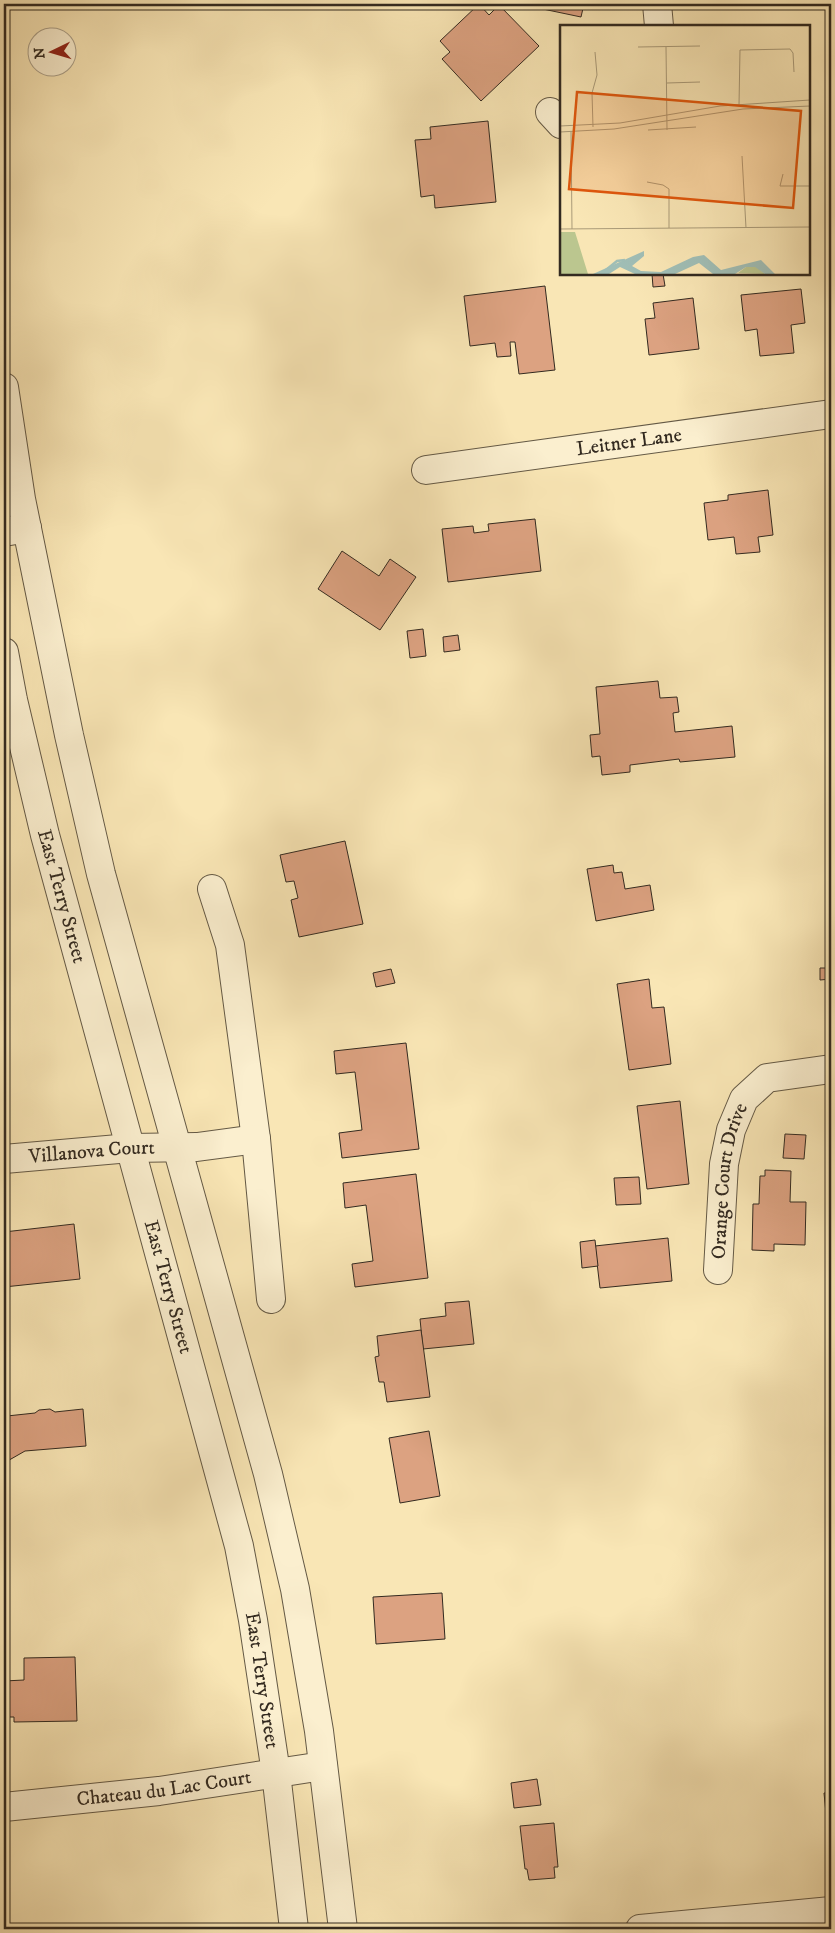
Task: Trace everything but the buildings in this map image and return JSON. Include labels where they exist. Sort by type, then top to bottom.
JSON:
[{"type":"street","points":[[658,4],[659,25]]},
{"type":"street","points":[[4,387],[16,530],[69,735],[101,874],[268,1474],[295,1589],[320,1731],[343,1929]]},
{"type":"street","name":"Leitner Lane","points":[[426,470],[831,414]]},
{"type":"street","name":"East Terry Street","points":[[4,652],[13,700],[45,835],[239,1546],[253,1620],[276,1773],[294,1929]]},
{"type":"street","points":[[212,889],[230,945],[256,1139],[271,1299]]},
{"type":"street","name":"Orange Court Drive","points":[[718,1270],[724,1164],[730,1130],[744,1099],[768,1078],[831,1069]]},
{"type":"street","name":"Villanova Court","points":[[4,1158],[130,1148],[178,1148],[256,1139]]},
{"type":"street","name":"Chateau du Lac Court","points":[[4,1807],[159,1791],[324,1766]]},
{"type":"street","points":[[640,1929],[831,1911]]}]
